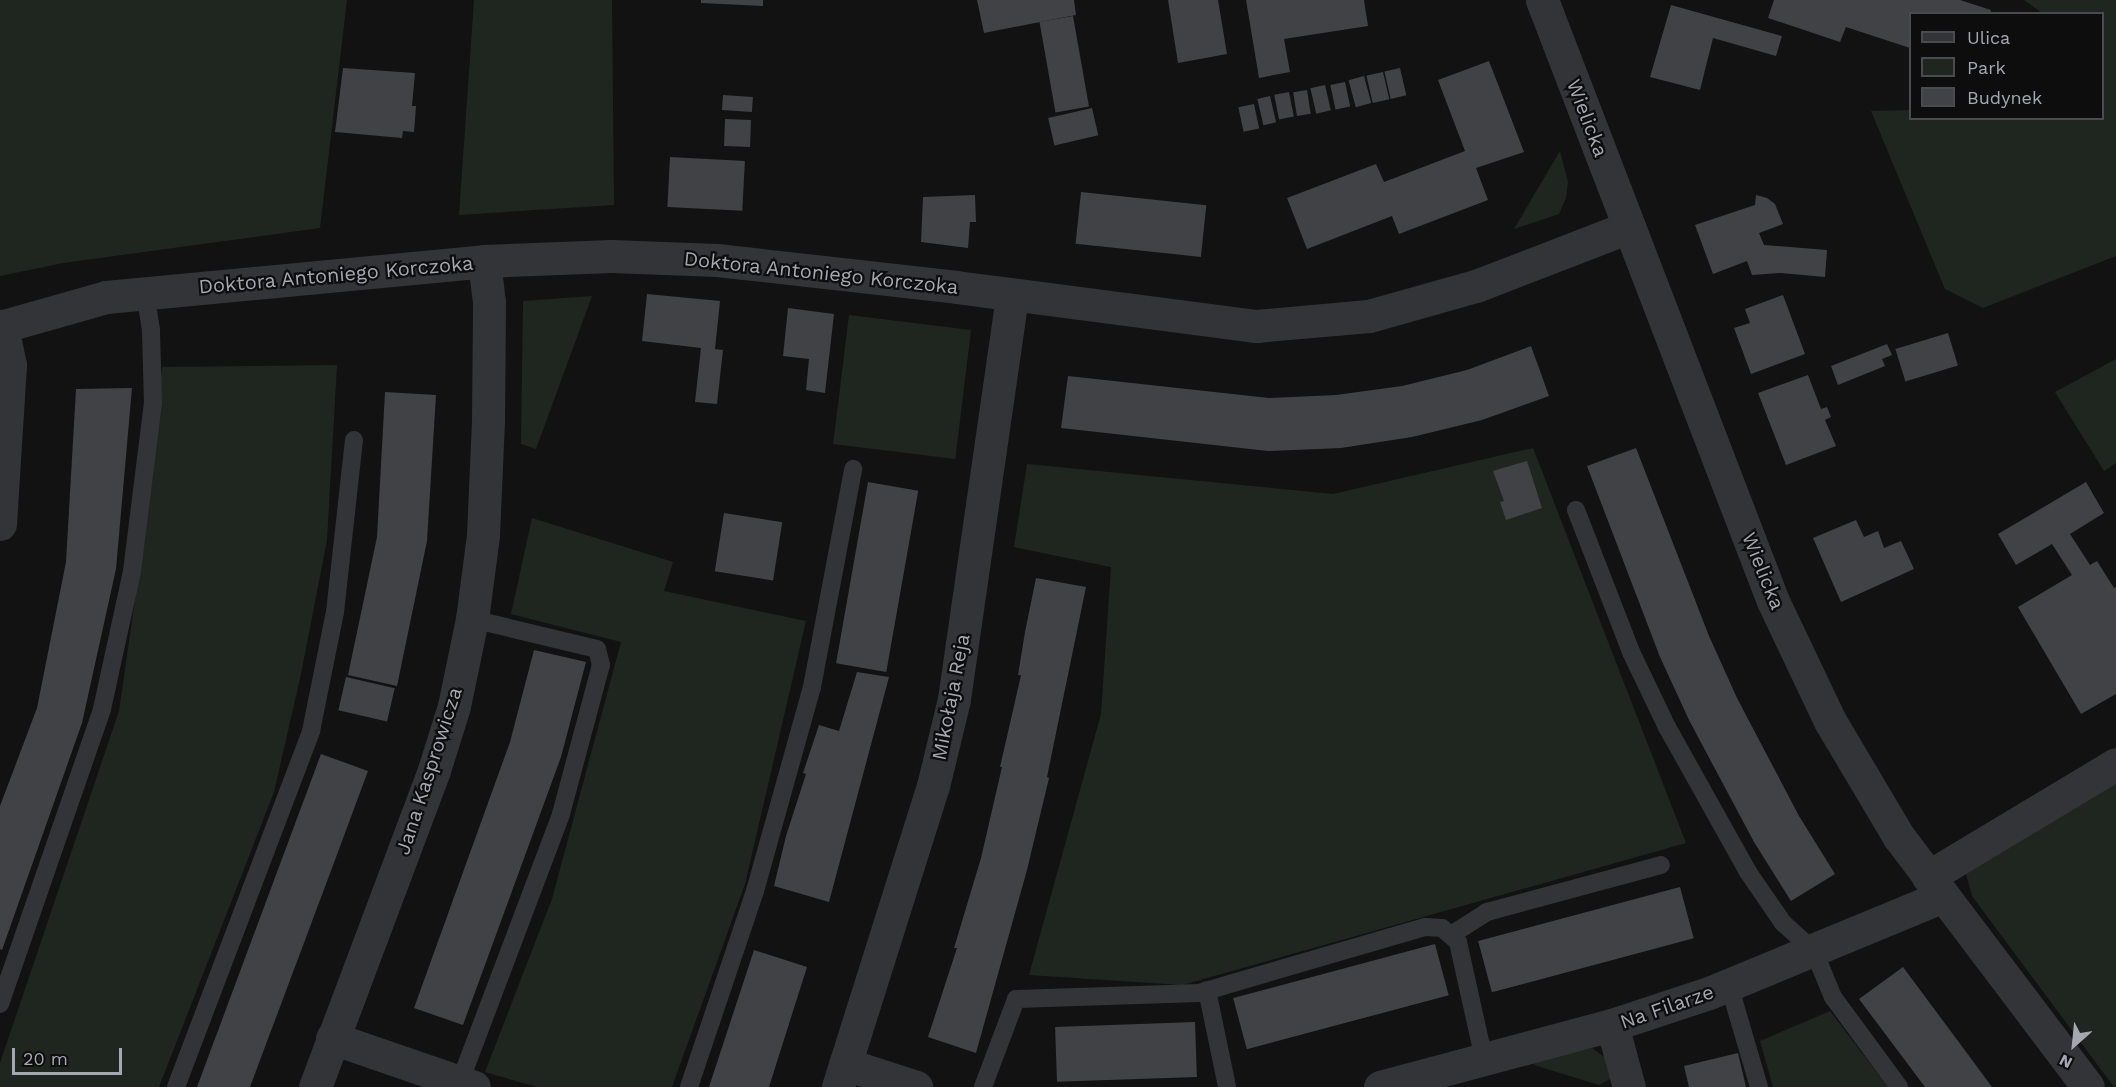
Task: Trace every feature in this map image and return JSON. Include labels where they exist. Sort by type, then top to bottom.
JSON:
[{"type":"street","name":"Wielicka","points":[[1542,0],[1773,601],[1830,721],[1899,837],[2088,1087]]},
{"type":"street","name":"Doktora Antoniego Korczoka","points":[[1,326],[106,297],[484,261],[611,256],[717,260],[1256,326],[1368,316],[1476,286],[1629,227]]},
{"type":"street","name":"Jana Kasprowicza","points":[[315,1087],[434,770],[454,706],[472,619],[483,535],[488,422],[489,302],[484,261]]},
{"type":"street","name":"Mikołaja Reja","points":[[841,1076],[933,786],[954,699],[1012,295]]},
{"type":"street","points":[[0,524],[10,365],[1,326]]},
{"type":"street","name":"Na Filarze","points":[[1380,1087],[1612,1025],[1728,986],[1814,951],[1935,886],[2116,764]]},
{"type":"street","points":[[1612,1025],[1629,1087]]},
{"type":"street","points":[[332,1038],[464,1085]]},
{"type":"street","points":[[841,1076],[916,1087]]},
{"type":"lane","points":[[2,995],[102,709],[132,571],[153,403],[151,330],[146,294]]},
{"type":"lane","points":[[176,1087],[311,731],[335,612],[354,440]]},
{"type":"lane","points":[[689,1087],[755,891],[812,687],[854,470]]},
{"type":"lane","points":[[1576,510],[1631,652],[1667,727],[1748,872],[1783,922],[1814,951],[1833,997],[1899,1087]]},
{"type":"lane","points":[[464,1085],[561,814],[601,664],[597,649],[472,619]]},
{"type":"lane","points":[[1451,935],[1486,912],[1661,865]]},
{"type":"lane","points":[[983,1087],[1016,999],[1207,990],[1425,927],[1442,928],[1458,942],[1484,1059]]},
{"type":"lane","points":[[1728,986],[1760,1087]]},
{"type":"lane","points":[[1207,990],[1227,1087]]},
{"type":"green space","points":[[0,0],[347,0],[320,228],[63,263],[0,276]]},
{"type":"green space","points":[[474,0],[612,0],[614,205],[459,215]]},
{"type":"green space","points":[[2024,0],[2116,0],[2116,256],[1983,308],[1945,289],[1871,111],[1909,110],[1909,120],[2104,120],[2104,12],[2041,12]]},
{"type":"green space","points":[[1560,151],[1568,182],[1566,198],[1559,214],[1514,229]]},
{"type":"green space","points":[[592,296],[536,449],[521,444],[523,301]]},
{"type":"green space","points":[[849,315],[971,330],[955,459],[833,444]]},
{"type":"green space","points":[[2116,359],[2116,463],[2104,471],[2055,392]]},
{"type":"green space","points":[[337,365],[327,540],[301,674],[274,792],[159,1087],[0,1087],[0,1063],[119,711],[139,572],[162,367]]},
{"type":"green space","points":[[1533,448],[1686,843],[1182,985],[1029,975],[1101,714],[1111,567],[1014,547],[1027,464],[1333,494]]},
{"type":"green space","points":[[532,518],[673,562],[664,591],[806,621],[745,884],[672,1087],[537,1087],[485,1072],[552,899],[621,642],[511,614]]},
{"type":"green space","points":[[2116,783],[2116,1087],[2114,1087],[1972,896],[1966,874]]},
{"type":"green space","points":[[1830,1011],[1888,1087],[1773,1087],[1760,1041]]},
{"type":"green space","points":[[1592,1048],[1604,1057],[1614,1077],[1599,1085],[1534,1065],[1532,1061]]},
{"type":"building","points":[[701,0],[763,0],[763,6],[701,3]]},
{"type":"building","points":[[977,0],[1074,0],[1076,15],[984,33]]},
{"type":"building","points":[[1168,0],[1218,0],[1227,54],[1178,63]]},
{"type":"building","points":[[1246,0],[1364,0],[1368,26],[1284,39],[1290,72],[1259,78]]},
{"type":"building","points":[[1774,0],[1960,0],[1991,10],[1990,12],[1909,12],[1909,48],[1846,27],[1840,42],[1768,18]]},
{"type":"building","points":[[1671,5],[1782,36],[1776,56],[1713,38],[1700,90],[1650,77]]},
{"type":"building","points":[[1073,16],[1089,107],[1055,113],[1040,22]]},
{"type":"building","points":[[1489,61],[1524,152],[1476,168],[1488,200],[1399,234],[1392,216],[1307,249],[1287,198],[1376,164],[1384,182],[1465,151],[1438,80]]},
{"type":"building","points":[[343,68],[415,73],[412,106],[416,106],[414,132],[403,131],[402,138],[335,132]]},
{"type":"building","points":[[1400,68],[1406,95],[1391,99],[1384,72]]},
{"type":"building","points":[[1383,72],[1389,99],[1373,103],[1366,76]]},
{"type":"building","points":[[1364,76],[1371,103],[1356,107],[1349,80]]},
{"type":"building","points":[[1345,82],[1350,106],[1336,110],[1330,85]]},
{"type":"building","points":[[1325,85],[1331,110],[1316,114],[1310,88]]},
{"type":"building","points":[[1307,90],[1311,114],[1297,116],[1293,92]]},
{"type":"building","points":[[1289,92],[1294,117],[1279,119],[1274,95]]},
{"type":"building","points":[[723,95],[753,97],[752,112],[722,110]]},
{"type":"building","points":[[1270,96],[1276,122],[1263,125],[1257,99]]},
{"type":"building","points":[[1254,104],[1259,128],[1244,132],[1238,107]]},
{"type":"building","points":[[1092,108],[1098,135],[1054,145],[1048,118]]},
{"type":"building","points":[[725,119],[751,120],[750,147],[724,146]]},
{"type":"building","points":[[670,157],[745,161],[742,211],[667,207]]},
{"type":"building","points":[[1081,192],[1206,205],[1201,257],[1076,244]]},
{"type":"building","points":[[975,195],[976,222],[970,222],[968,248],[921,242],[923,197]]},
{"type":"building","points":[[1756,195],[1767,198],[1775,204],[1783,224],[1759,233],[1764,245],[1827,250],[1825,277],[1781,273],[1752,275],[1747,261],[1713,274],[1695,225],[1755,205]]},
{"type":"building","points":[[647,294],[720,301],[715,349],[723,350],[717,404],[695,402],[701,348],[642,341]]},
{"type":"building","points":[[1783,295],[1805,354],[1751,374],[1734,328],[1750,323],[1745,309]]},
{"type":"building","points":[[788,308],[834,314],[825,393],[806,390],[809,359],[783,356]]},
{"type":"building","points":[[1948,333],[1958,366],[1905,382],[1895,349]]},
{"type":"building","points":[[1887,344],[1892,355],[1882,359],[1885,366],[1838,385],[1831,366]]},
{"type":"building","points":[[1531,346],[1549,396],[1482,420],[1412,437],[1341,448],[1268,451],[1061,428],[1068,376],[1269,398],[1336,395],[1402,386],[1467,370]]},
{"type":"building","points":[[1808,375],[1821,409],[1827,407],[1831,417],[1825,420],[1836,446],[1786,465],[1758,393]]},
{"type":"building","points":[[132,388],[116,569],[82,723],[2,950],[0,949],[0,806],[37,708],[66,562],[76,389]]},
{"type":"building","points":[[385,392],[436,395],[427,541],[397,686],[348,675],[377,537]]},
{"type":"building","points":[[1636,448],[1709,636],[1737,698],[1799,816],[1835,874],[1791,901],[1754,842],[1689,720],[1660,657],[1587,466]]},
{"type":"building","points":[[1527,461],[1542,508],[1506,520],[1500,502],[1504,501],[1493,471]]},
{"type":"building","points":[[868,482],[918,491],[886,672],[836,663]]},
{"type":"building","points":[[2086,482],[2104,513],[2070,534],[2090,565],[2097,561],[2114,588],[2116,587],[2116,694],[2081,714],[2018,607],[2072,575],[2052,544],[2016,565],[1998,534]]},
{"type":"building","points":[[724,513],[782,522],[773,581],[715,571]]},
{"type":"building","points":[[1856,520],[1864,537],[1878,531],[1884,548],[1901,541],[1914,569],[1841,602],[1813,538]]},
{"type":"building","points":[[1036,578],[1086,587],[1047,777],[1049,778],[1027,870],[976,1053],[928,1037],[957,948],[954,948],[981,858],[1021,675],[1018,675]]},
{"type":"building","points":[[534,650],[586,662],[561,757],[463,1025],[414,1008],[510,742]]},
{"type":"building","points":[[857,672],[889,677],[829,902],[774,886],[786,836],[806,774],[803,773],[819,725],[839,731]]},
{"type":"building","points":[[346,677],[395,688],[387,721],[338,710]]},
{"type":"building","points":[[321,754],[368,771],[335,860],[250,1087],[197,1087]]},
{"type":"building","points":[[1680,887],[1694,938],[1492,992],[1478,941]]},
{"type":"building","points":[[1435,944],[1449,995],[1247,1049],[1233,998]]},
{"type":"building","points":[[754,950],[807,967],[769,1087],[709,1087]]},
{"type":"building","points":[[1903,967],[1992,1087],[1925,1087],[1859,999]]},
{"type":"building","points":[[1195,1022],[1197,1077],[1057,1082],[1055,1027]]},
{"type":"building","points":[[1738,1053],[1746,1087],[1689,1087],[1684,1066]]}]
